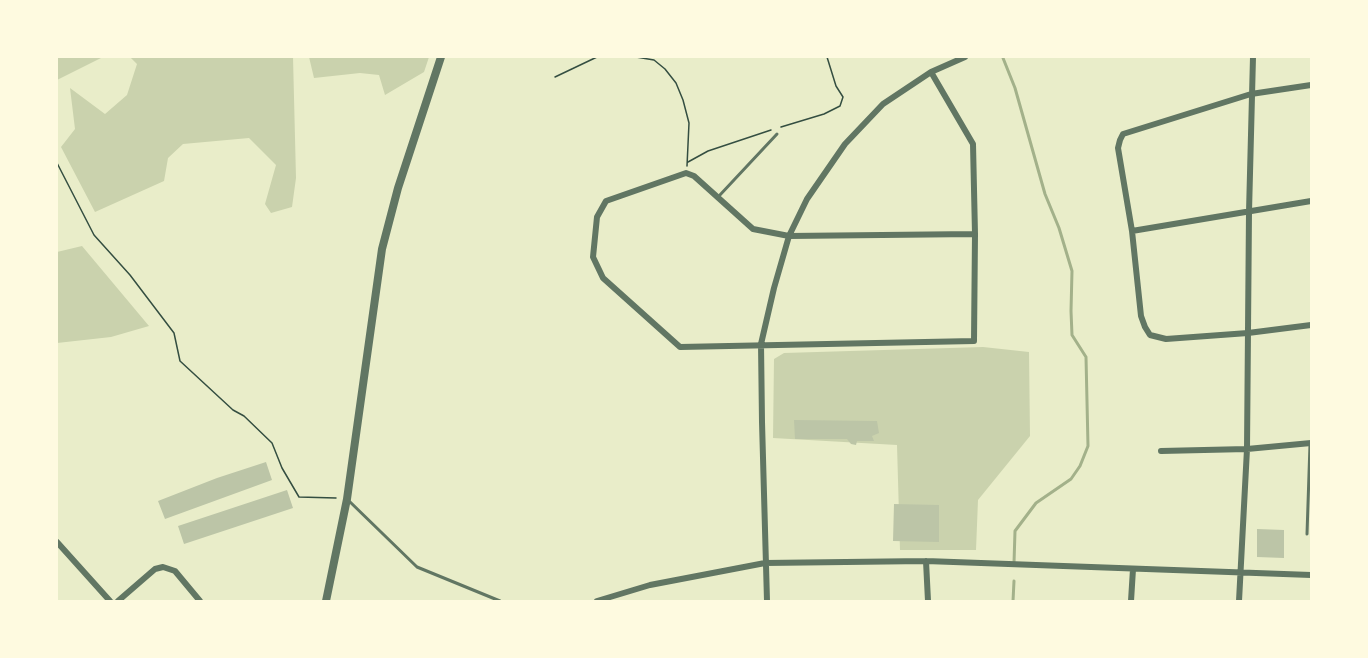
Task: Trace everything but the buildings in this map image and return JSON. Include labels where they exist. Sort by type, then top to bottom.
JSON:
[{"type":"street","points":[[326,601],[347,499],[382,249],[398,188],[441,57]]},
{"type":"street","points":[[767,601],[761,344],[789,236],[807,199],[845,144],[884,104],[931,72],[965,57]]},
{"type":"street","points":[[1239,601],[1247,449],[1253,57]]},
{"type":"street","points":[[931,72],[974,144],[975,234],[974,341],[680,347],[603,278],[593,257],[597,217],[606,201],[686,173],[694,176],[753,229],[789,236],[975,234]]},
{"type":"street","points":[[1311,85],[1251,94],[1124,134],[1118,148],[1132,231],[1141,316],[1150,335],[1166,339],[1248,333],[1311,325]]},
{"type":"street","points":[[1132,231],[1311,201]]},
{"type":"street","points":[[1161,451],[1247,449],[1310,443]]},
{"type":"street","points":[[57,542],[110,601]]},
{"type":"street","points":[[926,561],[928,601]]},
{"type":"street","points":[[597,601],[650,585],[765,563],[926,561],[1311,575]]},
{"type":"street","points":[[118,601],[155,569],[164,567],[175,571],[200,601]]},
{"type":"street","points":[[1131,601],[1133,569]]},
{"type":"lane","points":[[717,197],[777,134]]},
{"type":"lane","points":[[1306,534],[1310,443]]},
{"type":"lane","points":[[347,499],[417,567],[500,601]]},
{"type":"path","points":[[555,77],[597,57]]},
{"type":"path","points":[[636,57],[654,60],[676,83],[689,123],[686,173]]},
{"type":"path","points":[[688,162],[708,151],[824,114],[840,106],[843,98],[836,86],[827,57]]},
{"type":"path","points":[[57,163],[94,235],[130,275],[174,333],[180,361],[273,443],[282,468],[299,497],[347,499]]},
{"type":"green space","points":[[57,57],[106,57],[57,80]]},
{"type":"green space","points":[[130,57],[293,57],[296,178],[292,207],[271,213],[265,204],[276,165],[249,138],[183,144],[168,158],[164,181],[95,212],[61,147],[75,129],[70,88],[105,114],[127,95],[137,64]]},
{"type":"green space","points":[[309,57],[429,57],[424,72],[385,95],[379,75],[360,73],[314,78]]},
{"type":"green space","points":[[82,246],[149,326],[111,337],[57,343],[57,252]]},
{"type":"green space","points":[[983,347],[1029,352],[1030,436],[978,500],[976,550],[900,550],[897,445],[773,438],[774,359],[784,353]]},
{"type":"waterway","points":[[1003,58],[1015,88],[1045,194],[1059,228],[1072,271],[1072,335],[1086,357],[1088,446],[1080,466],[1071,479],[1036,503],[1015,531],[1014,563]]},
{"type":"waterway","points":[[1013,601],[1014,581]]}]
